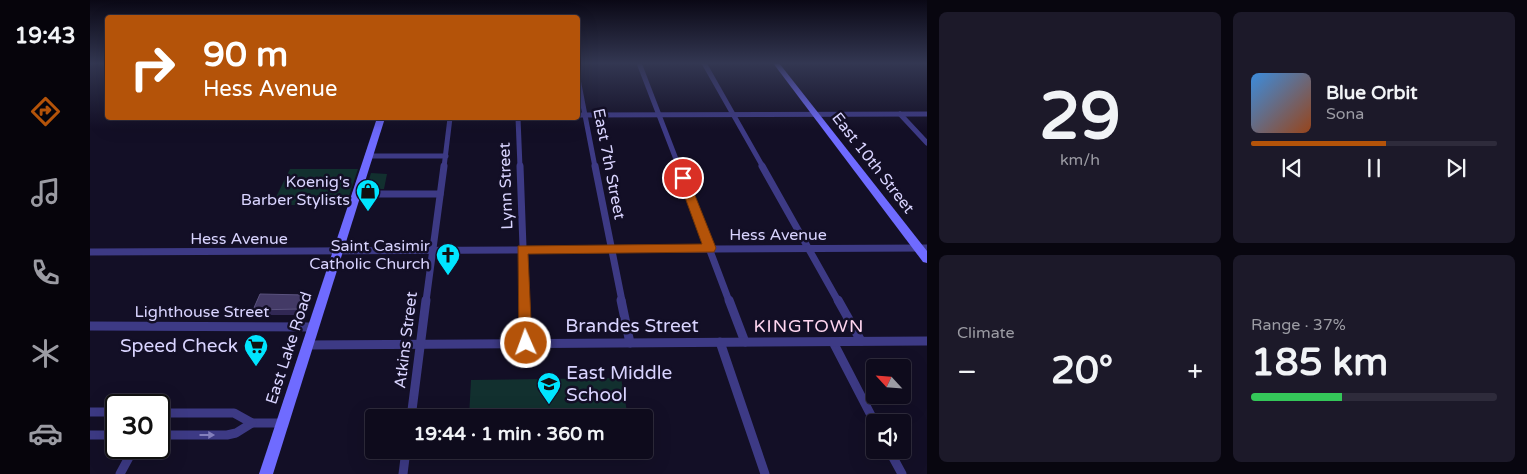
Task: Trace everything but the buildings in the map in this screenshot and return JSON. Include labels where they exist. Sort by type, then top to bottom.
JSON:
[{"type":"main road","name":"East 10th Street","points":[[793,85],[923,248],[927,259]]},
{"type":"main road","name":"East Lake Road","points":[[266,474],[380,120]]},
{"type":"street","points":[[647,85],[745,342]]},
{"type":"street","points":[[717,85],[861,341]]},
{"type":"street","points":[[900,114],[927,142]]},
{"type":"street","points":[[581,115],[927,114]]},
{"type":"street","name":"East 7th Street","points":[[581,115],[612,249],[630,343]]},
{"type":"street","name":"Atkins Street","points":[[412,409],[450,120]]},
{"type":"street","name":"Lynn Street","points":[[518,120],[526,343]]},
{"type":"street","points":[[368,156],[446,156]]},
{"type":"street","points":[[356,194],[440,194]]},
{"type":"street","name":"Hess Avenue","points":[[90,252],[923,248]]},
{"type":"street","name":"Lighthouse Street","points":[[90,326],[313,327]]},
{"type":"street","name":"Brandes Street","points":[[307,345],[927,341]]},
{"type":"street","points":[[720,342],[765,474]]},
{"type":"street","points":[[833,342],[870,414]]},
{"type":"street","points":[[90,412],[105,412]]},
{"type":"street","points":[[170,413],[234,413],[252,423],[283,423]]},
{"type":"street","points":[[170,435],[227,435],[236,433],[252,423]]},
{"type":"street","points":[[90,435],[105,435]]},
{"type":"street","points":[[120,474],[128,459]]},
{"type":"street","points":[[403,474],[405,459]]},
{"type":"street","points":[[894,459],[902,474]]},
{"type":"green space","points":[[290,169],[358,169],[346,205],[272,205]]},
{"type":"green space","points":[[371,173],[387,174],[384,189],[366,189]]},
{"type":"green space","points":[[621,378],[627,409],[469,409],[471,380]]},
{"type":"place","name":"Koenig's Barber Stylists","points":[[368,212]]},
{"type":"place","name":"Saint Casimir Catholic Church","points":[[448,276]]},
{"type":"place","name":"Speed Check","points":[[256,367]]},
{"type":"place","name":"East Middle School","points":[[549,405]]},
{"type":"district","name":"KINGTOWN","points":[[809,326]]},
{"type":"route","points":[[526,343],[522,249],[710,248],[683,178]]}]
